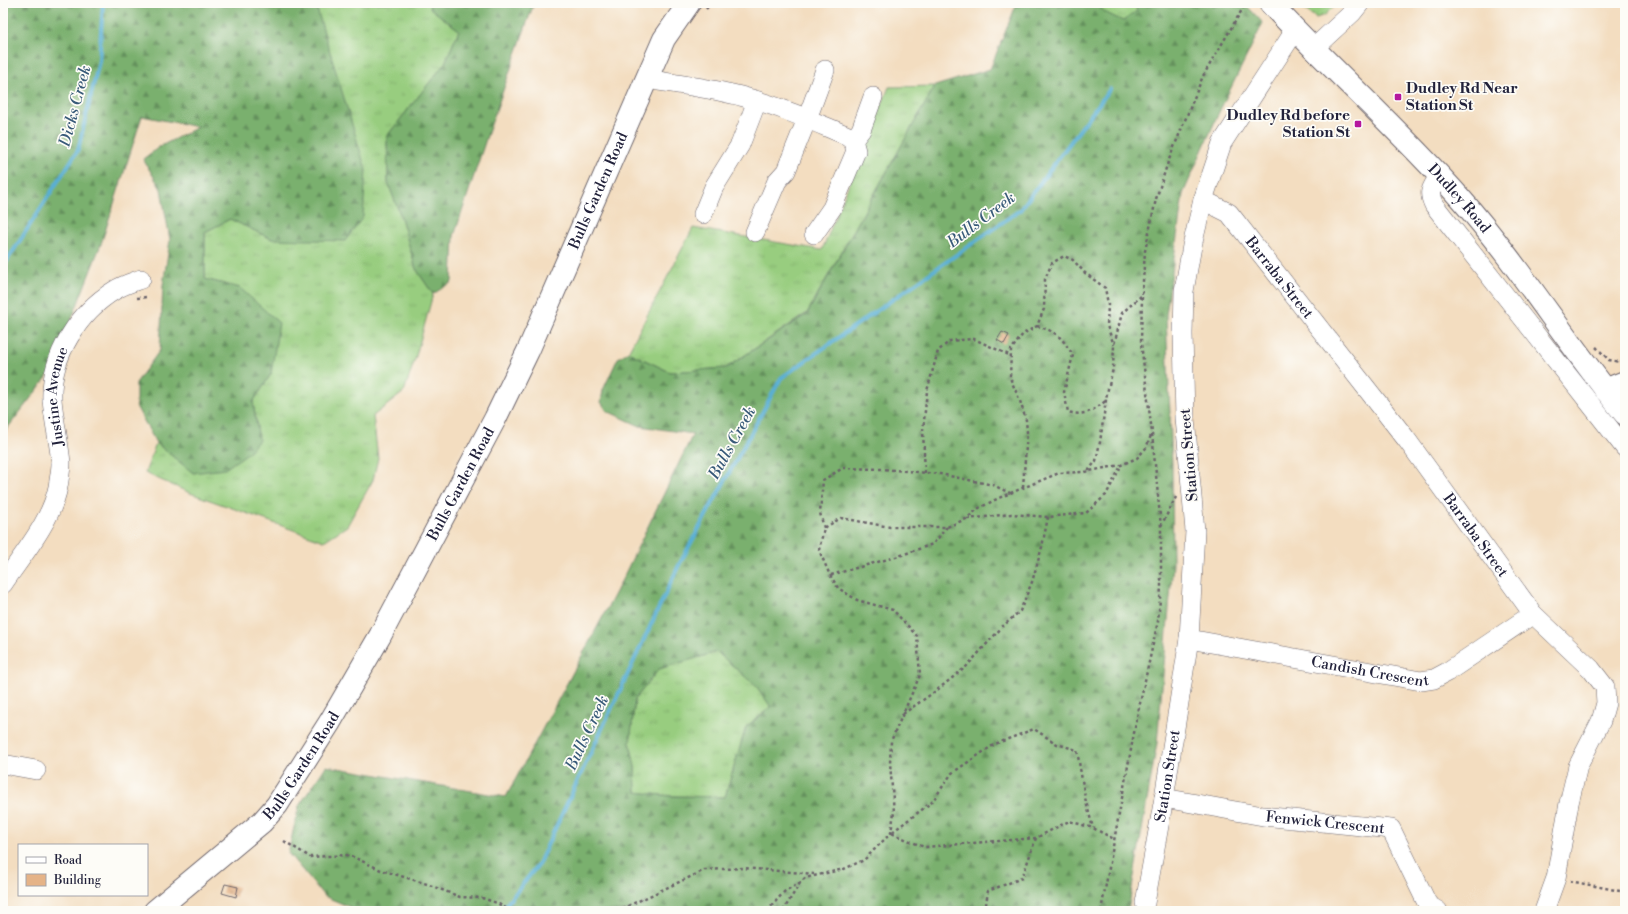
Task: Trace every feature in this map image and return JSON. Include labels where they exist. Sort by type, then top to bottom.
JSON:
[{"type":"main road","name":"Bulls Garden Road","points":[[155,911],[262,822],[277,805],[330,722],[380,636],[495,419],[528,351],[664,39],[689,3]]},
{"type":"main road","name":"Dudley Road","points":[[1272,4],[1459,197],[1497,243],[1597,396],[1625,414]]},
{"type":"main road","points":[[1597,396],[1625,382]]},
{"type":"street","points":[[1315,47],[1352,13],[1360,3]]},
{"type":"street","name":"Station Street","points":[[1145,903],[1164,798],[1189,639],[1196,531],[1185,418],[1183,334],[1184,291],[1192,246],[1203,200],[1222,143],[1296,29]]},
{"type":"street","points":[[755,232],[777,181],[786,171],[825,70]]},
{"type":"street","points":[[647,79],[718,91],[758,101],[807,119],[848,136],[853,140],[856,151],[840,190],[832,208],[814,234]]},
{"type":"street","points":[[853,140],[861,130],[873,97]]},
{"type":"street","points":[[703,214],[714,187],[740,145],[758,101]]},
{"type":"street","name":"Barraba Street","points":[[1203,200],[1229,213],[1407,440],[1533,614],[1591,669],[1605,687],[1606,703],[1601,720],[1578,766],[1569,804],[1556,878],[1544,911]]},
{"type":"street","name":"Justine Avenue","points":[[3,584],[49,515],[57,489],[61,464],[52,398],[60,355],[72,332],[92,307],[116,289],[141,279]]},
{"type":"street","points":[[1597,396],[1625,448]]},
{"type":"street","name":"Candish Crescent","points":[[1189,639],[1421,681],[1434,679],[1448,672],[1533,614]]},
{"type":"street","points":[[3,764],[36,770]]},
{"type":"street","name":"Fenwick Crescent","points":[[1164,798],[1263,816],[1391,830],[1428,906],[1438,911]]},
{"type":"path","points":[[1101,911],[1137,717],[1158,621],[1161,588],[1161,526],[1152,433],[1140,342],[1142,296],[1147,244],[1156,199],[1168,162],[1203,76],[1246,3]]},
{"type":"path","points":[[1023,487],[1027,432],[1026,420],[1010,378],[1011,350],[1023,334],[1037,326],[1044,309],[1045,279],[1052,263],[1064,256],[1073,260],[1085,273],[1105,288],[1108,304],[1108,326],[1114,345]]},
{"type":"path","points":[[1088,471],[1096,460],[1100,442],[1107,393],[1113,369],[1114,345],[1122,313],[1142,296]]},
{"type":"path","points":[[1037,326],[1048,329],[1063,339],[1073,355],[1064,392],[1068,412],[1076,414],[1088,413],[1107,400]]},
{"type":"path","points":[[925,473],[923,431],[927,391],[938,351],[950,341],[974,339],[1011,356]]},
{"type":"path","points":[[1592,342],[1609,360],[1625,363]]},
{"type":"path","points":[[966,519],[979,508],[1023,487],[1059,473],[1088,471],[1121,466],[1137,458],[1146,448],[1152,433]]},
{"type":"path","points":[[824,528],[841,518],[890,526],[947,527],[966,519],[1011,514],[1048,517],[1086,513],[1106,495],[1121,466]]},
{"type":"path","points":[[891,833],[894,812],[890,763],[891,741],[920,675],[917,636],[893,610],[857,600],[838,588],[830,576],[819,550],[824,528],[820,513],[823,480],[843,468],[881,469],[940,474],[992,485],[1011,493]]},
{"type":"path","points":[[1161,526],[1176,496],[1191,478]]},
{"type":"path","points":[[903,714],[966,667],[1002,627],[1020,611],[1032,582],[1042,547],[1048,517]]},
{"type":"path","points":[[830,576],[899,556],[933,544],[947,527]]},
{"type":"path","points":[[767,911],[785,891],[806,878],[817,874],[844,869],[864,860],[891,833],[932,802],[952,772],[995,744],[1034,729],[1057,744],[1077,750],[1085,798],[1093,828]]},
{"type":"path","points":[[891,833],[924,847],[1036,838],[1069,821],[1093,828],[1114,839]]},
{"type":"path","points":[[985,911],[988,891],[1022,878],[1036,838]]},
{"type":"path","points":[[284,841],[310,857],[349,855],[381,870],[427,884],[460,897],[482,898],[497,903],[511,911]]},
{"type":"path","points":[[617,911],[705,870],[743,868],[817,874]]},
{"type":"path","points":[[1556,878],[1625,892]]},
{"type":"path","points":[[783,911],[801,882]]},
{"type":"green space","points":[[3,3],[315,3],[366,170],[363,217],[345,241],[272,239],[230,219],[205,232],[205,279],[240,288],[279,323],[271,374],[253,402],[259,440],[249,452],[225,469],[193,473],[156,443],[136,406],[136,383],[160,350],[163,285],[170,240],[161,189],[143,159],[159,147],[198,127],[142,116],[101,244],[51,372],[3,434]]},
{"type":"green space","points":[[315,3],[429,3],[430,8],[459,30],[445,63],[387,136],[388,183],[400,214],[416,269],[433,294],[416,356],[404,392],[373,416],[378,458],[373,480],[347,526],[324,541],[190,493],[145,473],[156,443],[194,473],[259,440],[253,402],[271,374],[240,288],[205,279],[205,232],[230,219],[272,239],[365,170]]},
{"type":"green space","points":[[429,3],[534,3],[488,133],[454,236],[452,282],[433,294],[416,269],[400,214],[388,183],[387,136],[445,63],[459,30],[430,8]]},
{"type":"green space","points":[[1017,3],[1095,3],[1106,13],[1123,21],[1137,11],[1135,3],[1244,3],[1263,23],[1220,110],[1183,194],[1166,315],[1172,464],[1173,564],[1157,743],[1128,911],[359,911],[324,896],[288,853],[299,806],[326,766],[506,797],[616,592],[693,434],[640,426],[607,411],[601,402],[603,390],[618,358],[628,352],[670,372],[726,368],[807,314],[935,86],[990,69]],"holes":[[[717,652],[757,687],[771,707],[746,727],[725,797],[670,796],[636,792],[635,767],[630,743],[635,699],[659,669]]]},
{"type":"green space","points":[[1095,3],[1135,3],[1137,11],[1123,21],[1106,13]]},
{"type":"green space","points":[[1296,3],[1337,3],[1325,15],[1316,18]]},
{"type":"green space","points":[[935,86],[807,313],[726,368],[670,372],[628,352],[693,228],[822,250],[889,87]]},
{"type":"green space","points":[[717,652],[757,687],[771,707],[746,727],[725,797],[670,796],[636,792],[635,767],[630,743],[635,699],[659,669]]},
{"type":"building","points":[[1002,332],[1009,335],[1004,344],[997,340]]},
{"type":"building","points":[[225,884],[238,887],[236,897],[222,893]]},
{"type":"waterway","name":"Dicks Creek","points":[[3,267],[78,150],[99,61],[103,3]]},
{"type":"waterway","name":"Bulls Creek","points":[[501,911],[538,865],[679,565],[781,378],[1020,210],[1110,89]]},
{"type":"place","name":"Dudley Rd Near Station St","points":[[1398,97]]},
{"type":"place","name":"Dudley Rd before Station St","points":[[1358,124]]}]
